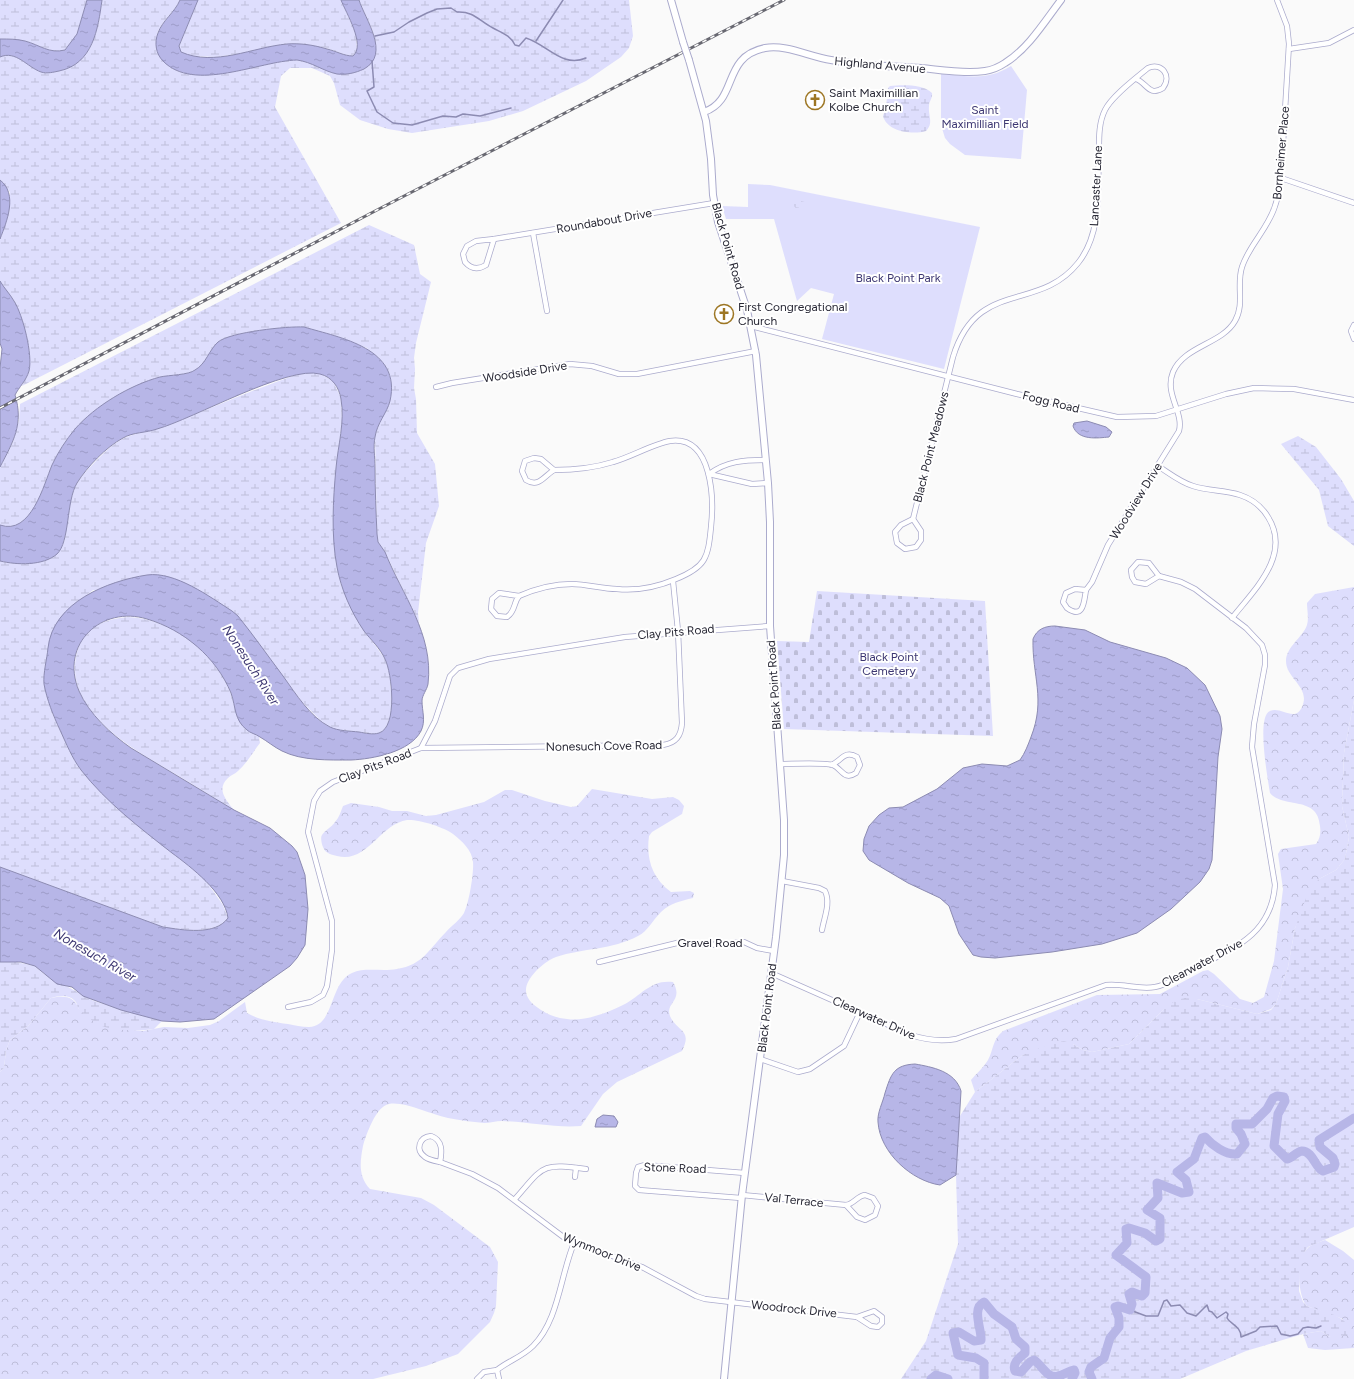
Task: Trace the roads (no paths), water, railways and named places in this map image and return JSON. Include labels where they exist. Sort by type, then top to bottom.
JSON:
[{"type":"main road","name":"Black Point Road","points":[[671,0],[704,112],[709,142],[714,203],[751,326],[756,351],[768,483],[770,522],[770,626],[784,820],[782,881],[742,1197],[724,1379]]},
{"type":"main road","name":"Highland Avenue","points":[[704,112],[714,108],[723,100],[732,74],[740,62],[754,52],[769,48],[780,48],[820,58],[857,64],[964,71],[992,69],[1008,61],[1020,51],[1061,0]]},
{"type":"street","name":"Bornheimer Place","points":[[1176,411],[1171,391],[1173,372],[1182,360],[1227,330],[1235,321],[1240,304],[1241,269],[1271,217],[1279,194],[1289,50],[1287,26],[1277,0]]},
{"type":"street","points":[[1289,50],[1329,42],[1354,30]]},
{"type":"street","name":"Lancaster Lane","points":[[949,376],[964,330],[976,316],[995,304],[1040,290],[1060,280],[1072,271],[1085,253],[1091,242],[1095,224],[1102,121],[1105,110],[1115,96],[1146,69],[1154,66],[1162,69],[1167,78],[1163,88],[1155,91],[1147,88],[1136,79]]},
{"type":"street","points":[[1281,178],[1354,203]]},
{"type":"street","name":"Roundabout Drive","points":[[494,240],[489,260],[484,267],[474,268],[465,262],[463,254],[468,245],[476,241],[494,240],[714,203]]},
{"type":"street","points":[[533,233],[547,311]]},
{"type":"street","points":[[1354,325],[1351,330],[1354,339]]},
{"type":"street","name":"Fogg Road","points":[[751,326],[1111,416],[1140,418],[1176,411],[1226,394],[1254,388],[1294,389],[1354,400]]},
{"type":"street","name":"Woodside Drive","points":[[436,387],[452,382],[570,364],[592,366],[619,374],[637,374],[756,351]]},
{"type":"street","name":"Black Point Meadows","points":[[913,519],[901,525],[896,532],[897,543],[905,549],[916,547],[921,540],[921,531],[913,519],[949,376]]},
{"type":"street","name":"Woodview Drive","points":[[1086,590],[1073,589],[1066,593],[1063,600],[1067,608],[1076,611],[1082,608],[1086,602],[1086,590],[1092,582],[1108,545],[1179,431],[1180,425],[1176,411]]},
{"type":"street","points":[[519,596],[514,610],[509,616],[500,617],[492,611],[491,602],[497,594],[503,592],[519,596],[543,587],[572,584],[631,589],[658,585],[673,581],[699,568],[707,556],[712,512],[709,474],[706,462],[698,451],[684,443],[674,441],[605,465],[580,469],[554,470],[541,482],[534,483],[526,480],[522,471],[526,461],[534,458],[541,459],[554,470]]},
{"type":"street","points":[[709,474],[732,462],[766,460]]},
{"type":"street","points":[[1158,466],[1192,486],[1236,494],[1249,499],[1262,508],[1270,520],[1276,538],[1276,550],[1273,562],[1264,578],[1232,618]]},
{"type":"street","points":[[709,474],[752,484],[768,483]]},
{"type":"street","name":"Clearwater Drive","points":[[771,973],[919,1038],[937,1041],[956,1039],[1106,985],[1121,984],[1144,988],[1162,985],[1236,947],[1258,930],[1270,909],[1275,885],[1252,743],[1264,671],[1265,655],[1259,641],[1232,618],[1185,584],[1159,576],[1150,565],[1145,562],[1136,564],[1131,570],[1133,579],[1139,584],[1148,583],[1159,576]]},
{"type":"street","name":"Nonesuch Cove Road","points":[[421,748],[663,745],[672,743],[680,735],[682,723],[678,631],[673,581]]},
{"type":"street","name":"Clay Pits Road","points":[[288,1007],[311,1002],[323,996],[327,986],[332,950],[330,915],[308,832],[314,801],[320,791],[333,782],[421,748],[435,721],[447,681],[458,668],[489,659],[625,637],[678,631],[770,626]]},
{"type":"street","points":[[780,764],[831,765],[836,763],[844,755],[848,754],[856,757],[860,765],[856,773],[849,776],[842,774],[831,765]]},
{"type":"street","points":[[782,881],[819,888],[825,891],[828,898],[822,930]]},
{"type":"street","name":"Gravel Road","points":[[599,962],[681,942],[709,944],[744,942],[757,948],[774,951]]},
{"type":"street","points":[[760,1059],[798,1072],[810,1069],[837,1053],[844,1046],[860,1012]]},
{"type":"street","name":"Wynmoor Drive","points":[[440,1162],[442,1149],[438,1140],[431,1136],[423,1138],[419,1146],[422,1154],[428,1159],[440,1162],[480,1178],[515,1199],[550,1229],[574,1243],[642,1267],[696,1296],[705,1299],[731,1302]]},
{"type":"street","name":"Stone Road","points":[[742,1197],[639,1190],[635,1186],[636,1173],[638,1167],[645,1165],[745,1172]]},
{"type":"street","points":[[515,1199],[534,1177],[547,1167],[552,1166],[586,1169]]},
{"type":"street","points":[[575,1177],[576,1168]]},
{"type":"street","points":[[867,1195],[875,1200],[878,1209],[872,1218],[863,1220],[857,1217],[846,1205],[860,1196],[867,1195]]},
{"type":"street","name":"Val Terrace","points":[[742,1197],[846,1205]]},
{"type":"street","points":[[477,1379],[484,1372],[497,1370],[525,1354],[542,1335],[549,1319],[574,1243]]},
{"type":"street","name":"Woodrock Drive","points":[[731,1302],[857,1317],[873,1327],[880,1326],[883,1321],[880,1314],[875,1311],[868,1312],[857,1317]]},
{"type":"street","points":[[497,1370],[499,1379]]},
{"type":"water","points":[[87,0],[102,0],[96,33],[92,44],[80,61],[59,71],[43,73],[16,57],[6,55],[0,57],[0,39],[22,40],[54,51],[65,50],[77,34]]},
{"type":"water","points":[[180,0],[198,0],[179,46],[181,52],[194,56],[207,58],[221,57],[274,46],[302,44],[317,46],[353,56],[356,51],[356,37],[341,0],[359,0],[374,36],[376,46],[375,55],[372,63],[364,69],[354,73],[344,74],[332,73],[297,60],[209,75],[192,74],[176,70],[163,61],[157,52],[156,41],[165,20],[175,9]]},
{"type":"water","points":[[0,180],[9,193],[10,200],[8,216],[0,239]]},
{"type":"water","points":[[0,281],[14,301],[21,316],[30,355],[30,364],[28,375],[15,395],[18,424],[13,441],[0,467],[0,368],[2,349],[0,343]]},
{"type":"water","name":"Nonesuch River","points":[[304,327],[351,341],[365,348],[378,357],[387,369],[391,383],[390,401],[376,432],[374,441],[377,534],[378,542],[385,552],[415,615],[422,632],[426,648],[429,666],[428,684],[422,699],[423,724],[421,731],[409,744],[380,756],[351,760],[298,757],[279,749],[248,731],[243,726],[236,713],[231,693],[217,668],[197,647],[174,630],[147,619],[130,616],[115,618],[100,623],[89,632],[80,644],[75,658],[74,674],[83,699],[101,723],[131,748],[234,810],[270,828],[297,852],[305,875],[308,909],[305,945],[290,966],[214,1019],[180,1022],[162,1021],[121,1010],[83,996],[72,987],[57,984],[35,966],[21,962],[0,962],[0,867],[163,927],[189,930],[207,930],[222,924],[228,918],[226,909],[221,899],[206,881],[112,804],[91,782],[75,761],[53,713],[44,684],[48,648],[52,632],[60,618],[71,606],[85,596],[116,582],[132,578],[147,575],[169,577],[203,592],[238,616],[304,704],[323,723],[330,727],[344,731],[369,734],[379,733],[385,729],[389,721],[392,699],[388,666],[381,651],[364,631],[351,608],[341,584],[335,555],[333,530],[334,493],[342,416],[339,390],[328,377],[320,374],[305,373],[286,377],[240,394],[173,423],[123,438],[97,458],[77,483],[71,500],[66,531],[61,548],[57,554],[45,561],[22,564],[0,561],[0,525],[11,526],[20,523],[28,516],[35,506],[54,460],[68,437],[92,412],[114,397],[137,385],[160,377],[192,372],[205,361],[212,349],[224,338],[260,330]]},
{"type":"water","points":[[1087,421],[1106,427],[1112,432],[1109,437],[1094,438],[1089,438],[1079,434],[1073,426],[1074,423]]},
{"type":"water","points":[[1055,626],[1085,630],[1110,642],[1166,658],[1187,668],[1205,685],[1220,716],[1222,729],[1218,757],[1212,860],[1209,869],[1200,882],[1171,909],[1137,933],[1102,944],[1052,952],[995,958],[981,957],[973,955],[959,934],[949,906],[940,898],[908,883],[869,860],[863,851],[864,839],[869,826],[879,815],[889,808],[903,807],[937,789],[963,768],[982,764],[1007,766],[1020,760],[1031,737],[1038,711],[1033,639],[1042,629]]},
{"type":"water","points":[[915,1064],[948,1074],[958,1084],[961,1091],[956,1175],[940,1185],[919,1178],[899,1164],[891,1155],[880,1133],[878,1115],[887,1086],[894,1072],[902,1066]]},
{"type":"water","points":[[603,1115],[614,1116],[618,1122],[616,1127],[595,1127],[597,1119]]},
{"type":"waterway","points":[[536,41],[563,0]]},
{"type":"waterway","points":[[375,36],[394,32],[409,22],[437,9],[451,8],[457,12],[468,13],[476,17],[503,33],[515,45],[519,46],[526,38],[534,41],[562,58],[570,60],[586,58]]},
{"type":"waterway","points":[[372,61],[374,87],[367,91],[377,112],[393,123],[412,125],[443,116],[456,117],[463,114],[480,116],[511,108]]},
{"type":"waterway","points":[[1092,1379],[1089,1372],[1091,1367],[1104,1358],[1110,1338],[1119,1327],[1119,1318],[1115,1307],[1118,1306],[1130,1310],[1132,1304],[1129,1294],[1132,1292],[1142,1296],[1145,1293],[1146,1277],[1116,1255],[1127,1243],[1126,1229],[1129,1228],[1145,1233],[1156,1241],[1160,1239],[1160,1218],[1147,1210],[1158,1198],[1157,1183],[1182,1193],[1189,1192],[1186,1180],[1177,1172],[1194,1159],[1202,1138],[1205,1137],[1223,1151],[1237,1154],[1245,1144],[1241,1134],[1236,1128],[1236,1124],[1252,1124],[1267,1109],[1273,1098],[1277,1096],[1284,1097],[1285,1101],[1278,1114],[1274,1146],[1287,1159],[1302,1151],[1306,1152],[1323,1171],[1334,1167],[1335,1164],[1333,1158],[1320,1147],[1319,1140],[1354,1118]]},
{"type":"waterway","points":[[1130,1310],[1146,1316],[1158,1316],[1164,1301],[1167,1300],[1171,1306],[1180,1305],[1187,1313],[1196,1316],[1207,1305],[1209,1311],[1212,1312],[1217,1318],[1226,1312],[1228,1314],[1227,1318],[1238,1328],[1241,1333],[1241,1337],[1256,1331],[1260,1327],[1277,1326],[1281,1334],[1290,1336],[1298,1334],[1303,1328],[1316,1328],[1321,1326]]},
{"type":"waterway","points":[[984,1379],[984,1363],[976,1358],[958,1355],[953,1333],[959,1332],[974,1341],[981,1340],[978,1309],[984,1302],[994,1314],[1012,1327],[1016,1339],[1025,1347],[1025,1353],[1015,1363],[1015,1371],[1021,1372],[1030,1362],[1034,1360],[1048,1374],[1054,1376],[1074,1370],[1075,1373],[1072,1379]]},
{"type":"waterway","points":[[931,1379],[936,1375],[948,1379]]},
{"type":"railway","points":[[0,408],[377,210],[784,0]]},
{"type":"place","name":"Saint Maximillian Kolbe Church","points":[[815,100]]},
{"type":"place","name":"First Congregational Church","points":[[724,314]]},
{"type":"park label","name":"Saint Maximillian Field","points":[[985,117]]},
{"type":"park label","name":"Black Point Park","points":[[898,278]]},
{"type":"park label","name":"Black Point Cemetery","points":[[889,664]]}]
